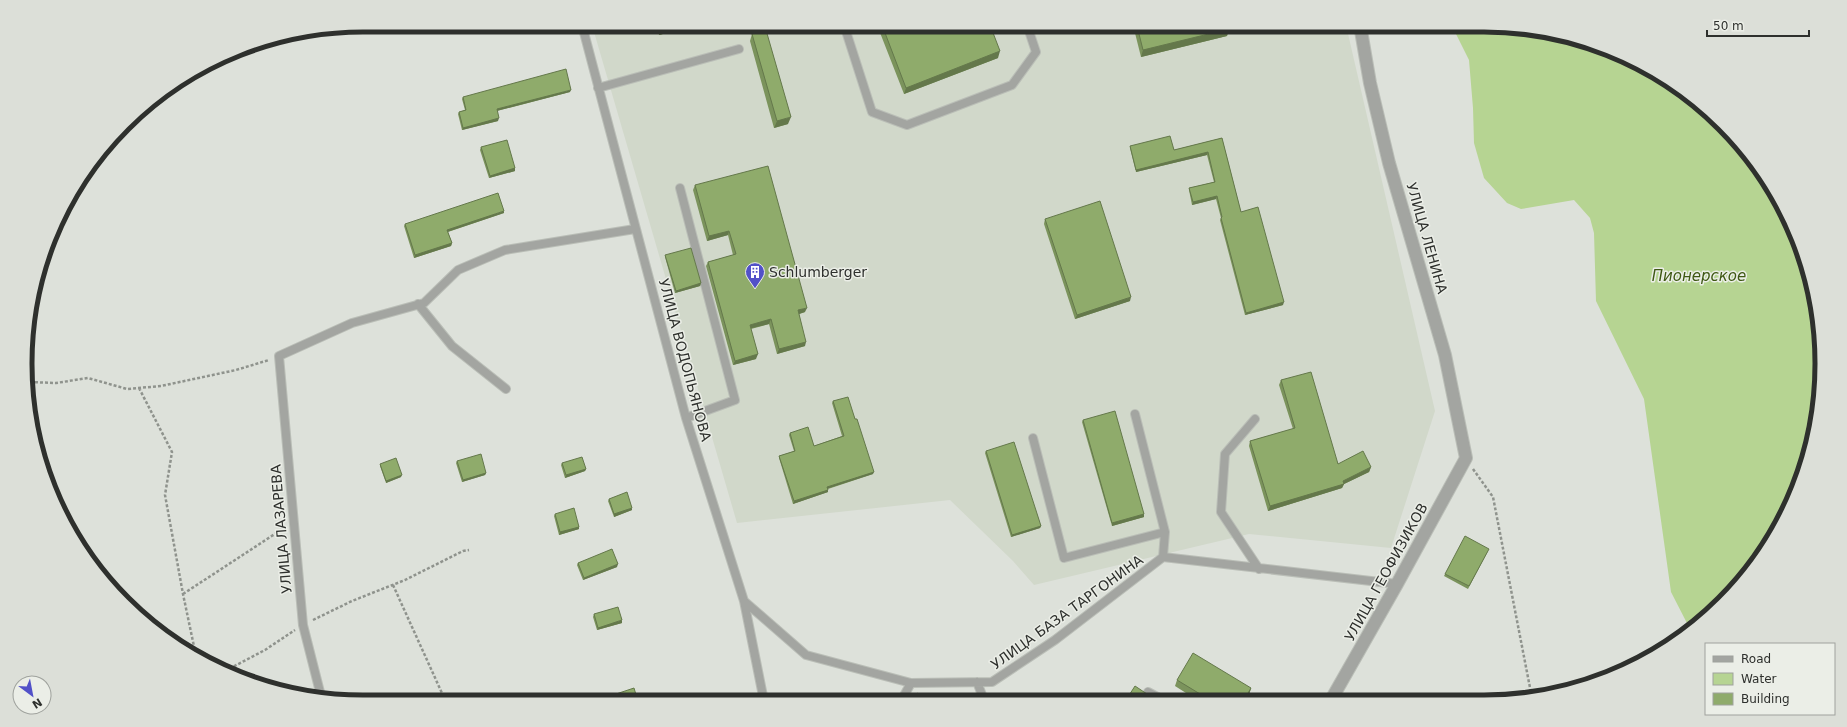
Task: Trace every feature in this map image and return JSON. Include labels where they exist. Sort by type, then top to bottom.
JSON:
[{"type":"street","name":"УЛИЦА ЛЕНИНА","points":[[1361,32],[1370,83],[1382,134],[1445,355],[1466,458]]},
{"type":"street","name":"УЛИЦА ГЕОФИЗИКОВ","points":[[1334,695],[1466,458]]},
{"type":"lane","name":"УЛИЦА ВОДОПЬЯНОВА","points":[[584,32],[686,418],[744,601],[763,695]]},
{"type":"lane","points":[[846,32],[872,112],[907,125],[1012,85],[1036,52],[1030,32]]},
{"type":"lane","points":[[598,88],[739,49]]},
{"type":"lane","points":[[680,188],[735,400],[686,418]]},
{"type":"lane","points":[[280,356],[352,323],[424,303],[458,270],[505,250],[635,229]]},
{"type":"lane","points":[[418,304],[452,346],[506,389]]},
{"type":"lane","name":"УЛИЦА ЛАЗАРЕВА","points":[[280,356],[303,626],[320,692]]},
{"type":"lane","points":[[1135,414],[1165,532],[1163,557],[1397,584]]},
{"type":"lane","points":[[1255,418],[1225,454],[1221,512],[1259,569]]},
{"type":"lane","points":[[1033,438],[1064,558],[1165,532]]},
{"type":"lane","name":"УЛИЦА БАЗА ТАРГОНИНА","points":[[744,601],[806,655],[911,683],[992,682],[1055,640],[1163,557]]},
{"type":"lane","points":[[977,682],[982,695]]},
{"type":"lane","points":[[904,695],[911,683]]},
{"type":"lane","points":[[1148,692],[1154,695]]},
{"type":"path","points":[[33,382],[56,383],[88,378],[127,389],[161,386],[236,370],[280,356]]},
{"type":"path","points":[[139,388],[172,452],[165,495],[194,649]]},
{"type":"path","points":[[1466,458],[1493,497],[1531,691]]},
{"type":"path","points":[[183,594],[293,522]]},
{"type":"path","points":[[232,668],[265,650],[303,626],[352,601],[393,585],[463,551],[469,550]]},
{"type":"path","points":[[393,585],[443,695]]},
{"type":"shaded area","points":[[594,32],[1348,32],[1435,411],[1391,548],[1249,534],[1034,585],[1013,561],[950,500],[737,523]]},
{"type":"water","name":"Пионерское","points":[[1455,32],[1505,33],[1548,38],[1569,43],[1610,57],[1649,76],[1668,88],[1702,114],[1733,145],[1759,179],[1771,198],[1790,237],[1804,278],[1809,299],[1814,342],[1815,364],[1812,407],[1804,449],[1790,490],[1781,510],[1759,548],[1733,582],[1718,598],[1687,624],[1671,592],[1644,399],[1596,301],[1594,233],[1590,218],[1574,200],[1521,209],[1507,203],[1484,178],[1474,143],[1469,60]]},
{"type":"building","points":[[767,32],[791,117],[777,121],[752,34]]},
{"type":"building","points":[[885,32],[993,32],[1000,51],[906,88]]},
{"type":"building","points":[[1138,32],[1217,32],[1143,50]]},
{"type":"building","points":[[566,69],[571,90],[497,109],[499,118],[463,128],[459,112],[466,110],[463,97]]},
{"type":"building","points":[[1170,136],[1174,150],[1222,138],[1241,212],[1258,207],[1284,302],[1246,313],[1221,218],[1217,196],[1193,202],[1189,188],[1215,182],[1208,152],[1136,170],[1130,146]]},
{"type":"building","points":[[507,140],[515,168],[490,176],[481,147]]},
{"type":"building","name":"Schlumberger","points":[[768,166],[807,308],[798,310],[806,342],[779,349],[771,319],[750,325],[758,354],[735,361],[708,262],[736,254],[729,231],[709,236],[695,185]]},
{"type":"building","points":[[498,193],[504,211],[447,230],[452,243],[415,255],[405,224]]},
{"type":"building","points":[[1100,201],[1131,297],[1077,315],[1045,219]]},
{"type":"building","points":[[691,248],[701,283],[676,291],[665,255]]},
{"type":"building","points":[[1311,372],[1338,464],[1363,451],[1371,467],[1343,481],[1344,484],[1270,506],[1250,441],[1295,428],[1281,380]]},
{"type":"building","points":[[848,397],[855,419],[857,419],[874,472],[827,487],[828,490],[794,501],[779,456],[795,451],[790,433],[808,427],[814,446],[844,436],[833,401]]},
{"type":"building","points":[[1115,411],[1144,514],[1112,523],[1083,420]]},
{"type":"building","points":[[1014,442],[1041,526],[1012,535],[986,451]]},
{"type":"building","points":[[481,454],[486,473],[463,480],[457,461]]},
{"type":"building","points":[[582,457],[586,469],[566,475],[562,463]]},
{"type":"building","points":[[396,458],[402,475],[386,481],[380,464]]},
{"type":"building","points":[[627,492],[632,508],[614,514],[609,499]]},
{"type":"building","points":[[574,508],[579,527],[560,532],[555,514]]},
{"type":"building","points":[[1465,536],[1489,549],[1469,586],[1445,574]]},
{"type":"building","points":[[612,549],[618,564],[584,578],[578,563]]},
{"type":"building","points":[[618,607],[622,620],[598,628],[594,614]]},
{"type":"building","points":[[1193,653],[1251,688],[1247,695],[1202,695],[1177,680]]},
{"type":"building","points":[[1135,686],[1148,695],[1129,695]]},
{"type":"building","points":[[634,688],[636,695],[616,695]]},
{"type":"place","name":"Schlumberger","points":[[755,289]]}]
